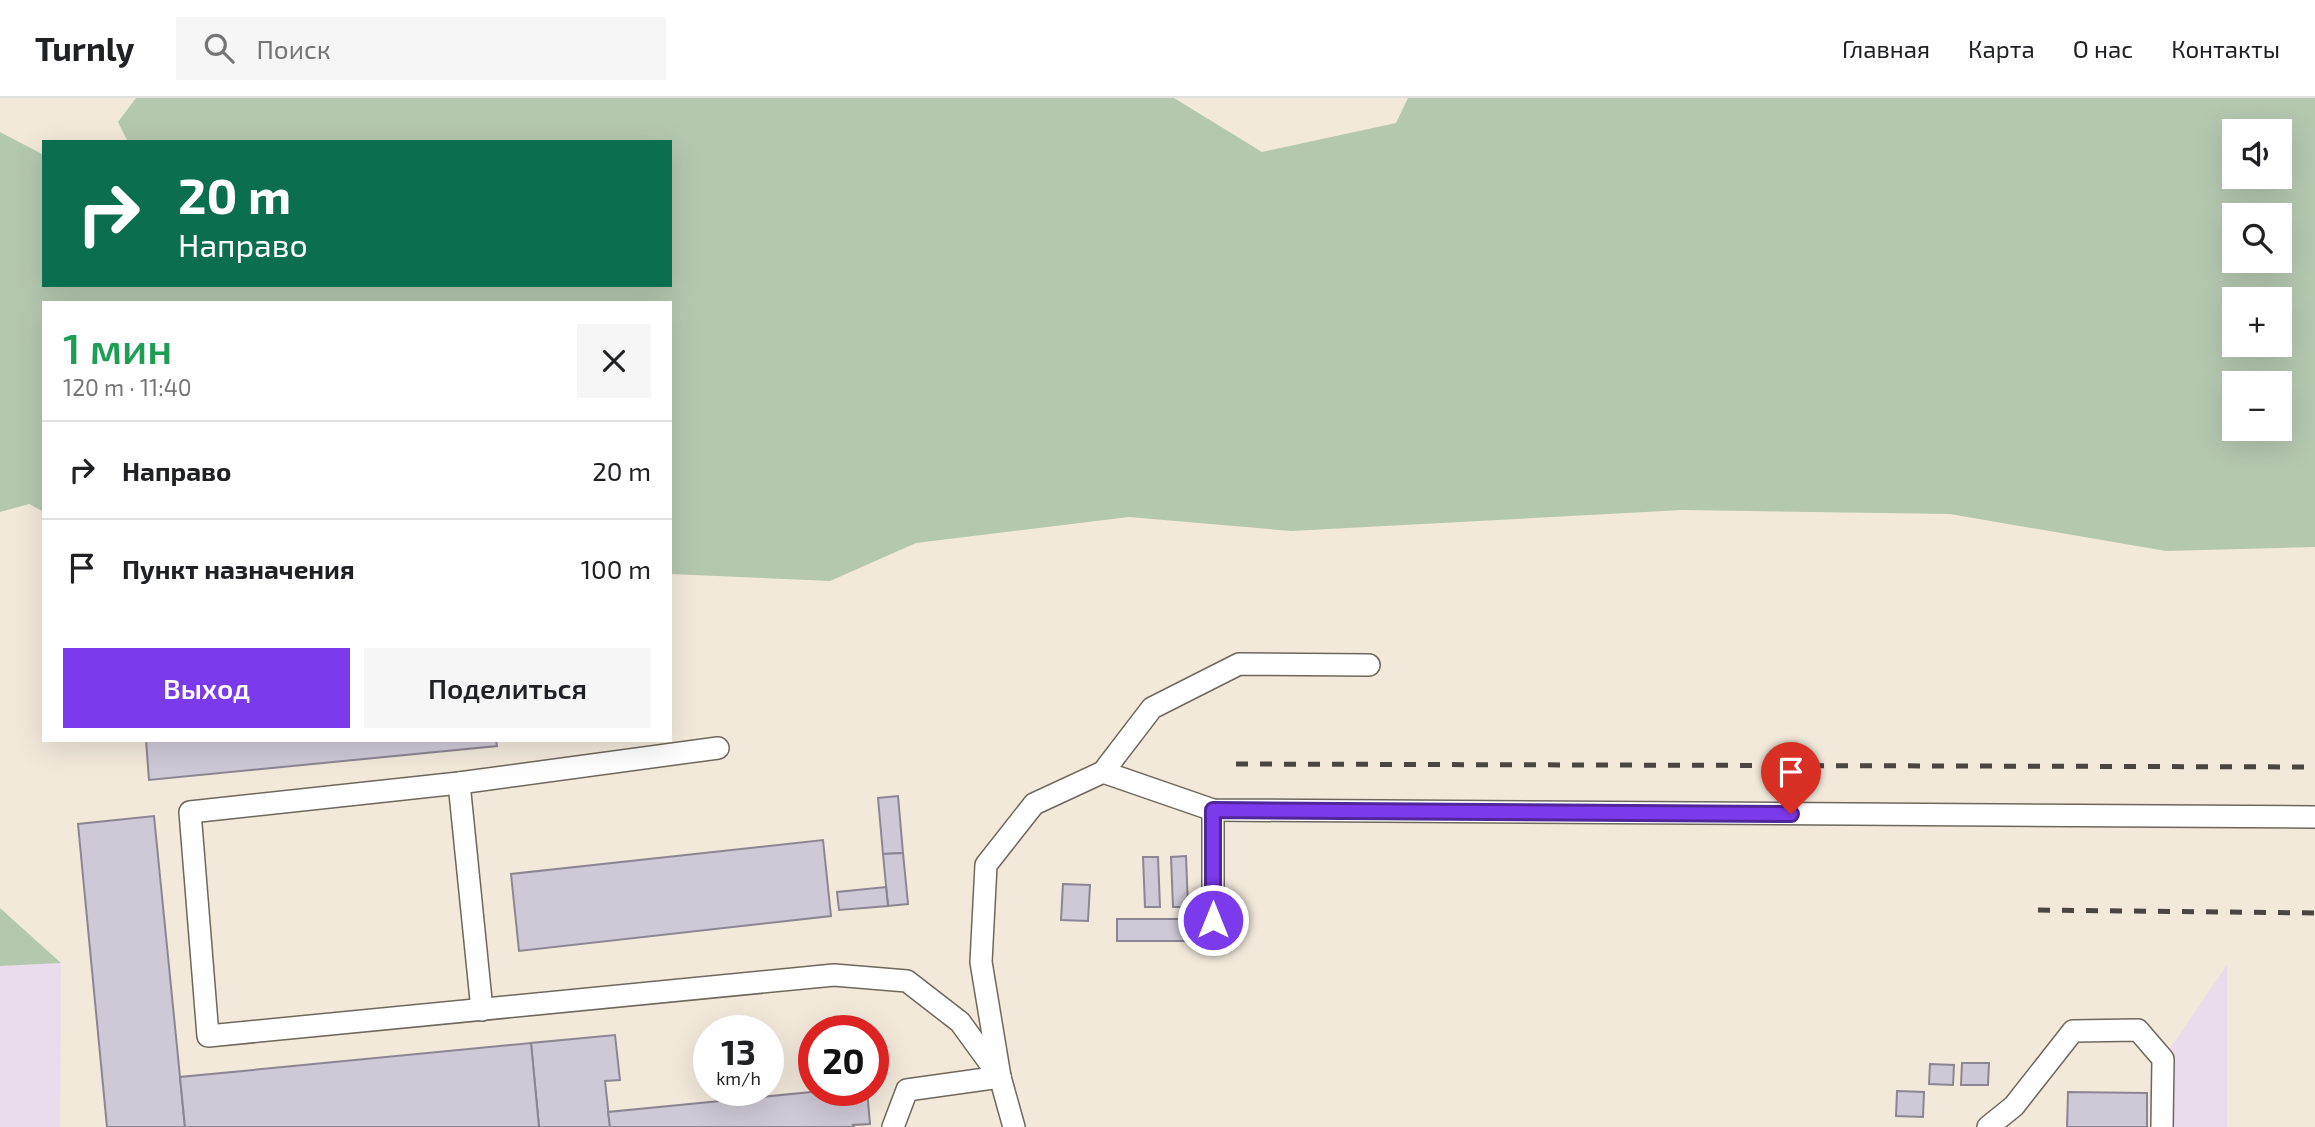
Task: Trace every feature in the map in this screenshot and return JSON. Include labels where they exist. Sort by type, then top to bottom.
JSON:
[{"type":"lane","points":[[1014,1127],[1000,1077],[981,962],[986,865],[1034,804],[1102,772],[1152,708],[1239,664],[1369,665]]},
{"type":"lane","points":[[718,748],[459,783],[190,812],[208,1036],[834,975],[907,981],[960,1022],[1000,1077]]},
{"type":"lane","points":[[1102,772],[1213,810],[2315,817]]},
{"type":"lane","points":[[459,783],[482,1010]]},
{"type":"lane","points":[[1213,810],[1213,920]]},
{"type":"lane","points":[[1988,1127],[2014,1106],[2073,1031],[2138,1030],[2162,1059],[2162,1127]]},
{"type":"lane","points":[[893,1127],[907,1090],[1000,1077]]},
{"type":"shaded area","points":[[61,963],[60,1127],[0,1127],[0,966]]},
{"type":"shaded area","points":[[2227,965],[2227,1127],[2165,1127],[2163,1059]]},
{"type":"green space","points":[[136,98],[1174,98],[1262,152],[1396,123],[1408,98],[2315,98],[2315,547],[2166,551],[1950,514],[1682,510],[1291,531],[1129,517],[916,543],[830,581],[672,574],[672,301],[42,301],[42,511],[29,504],[0,512],[0,132],[42,154],[42,287],[672,287],[672,140],[127,140],[118,122]]},
{"type":"green space","points":[[0,908],[61,963],[0,966]]},
{"type":"building","points":[[146,742],[496,742],[497,746],[149,780]]},
{"type":"building","points":[[898,796],[903,853],[883,854],[878,798]]},
{"type":"building","points":[[154,816],[185,1127],[107,1127],[78,824]]},
{"type":"building","points":[[823,840],[831,916],[519,951],[511,874]]},
{"type":"building","points":[[903,853],[908,904],[888,906],[883,854]]},
{"type":"building","points":[[1186,856],[1188,907],[1173,907],[1171,857]]},
{"type":"building","points":[[1143,857],[1158,857],[1160,907],[1145,907]]},
{"type":"building","points":[[1063,884],[1090,885],[1088,921],[1061,920]]},
{"type":"building","points":[[886,887],[888,906],[839,910],[837,892]]},
{"type":"building","points":[[1117,919],[1187,919],[1187,941],[1117,941]]},
{"type":"building","points":[[615,1035],[620,1080],[605,1081],[610,1127],[539,1127],[531,1043]]},
{"type":"building","points":[[531,1043],[539,1127],[185,1127],[180,1077]]},
{"type":"building","points":[[1962,1063],[1989,1063],[1988,1085],[1961,1085]]},
{"type":"building","points":[[1930,1064],[1954,1065],[1953,1085],[1929,1084]]},
{"type":"building","points":[[1897,1091],[1924,1092],[1923,1117],[1896,1116]]},
{"type":"building","points":[[2068,1092],[2147,1093],[2147,1127],[2067,1127]]},
{"type":"building","points":[[798,1093],[798,1106],[868,1106],[870,1124],[853,1125],[854,1127],[610,1127],[608,1112],[693,1104],[693,1106],[784,1106],[784,1095]]},
{"type":"railway","points":[[1236,764],[2315,767]]},
{"type":"railway","points":[[2038,910],[2315,913]]},
{"type":"route","points":[[1213,920],[1213,810],[1791,814]]}]
